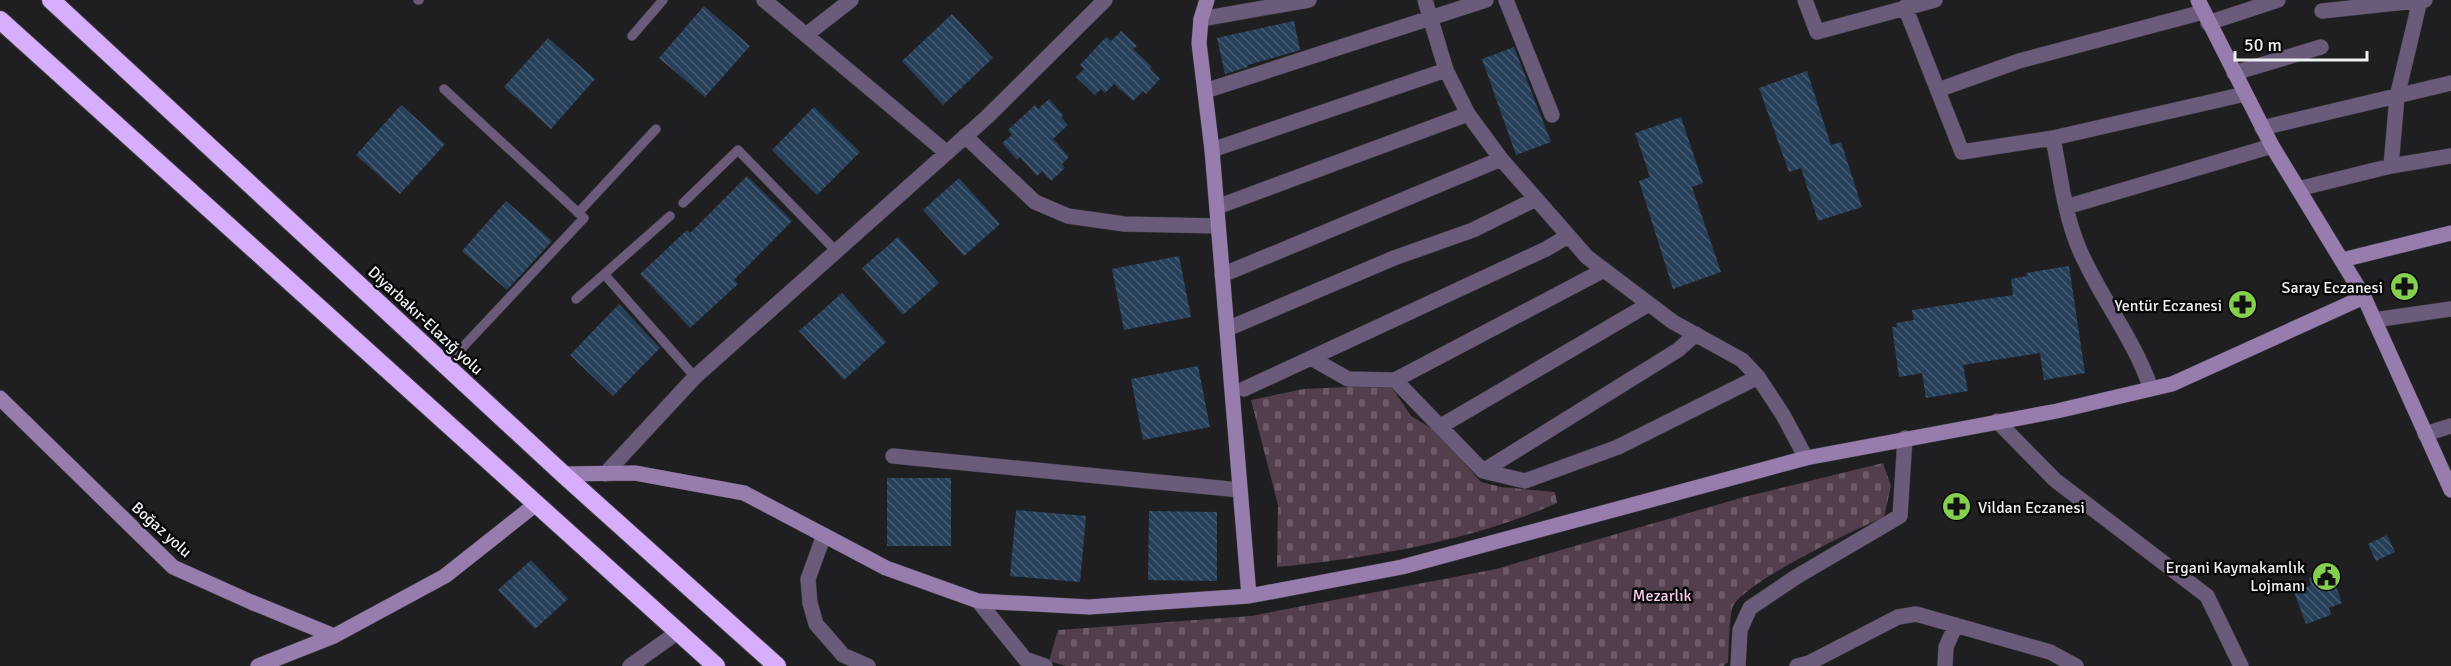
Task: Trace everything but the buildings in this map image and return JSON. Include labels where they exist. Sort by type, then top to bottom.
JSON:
[{"type":"highway","name":"Diyarbakır-Elazığ yolu","points":[[51,0],[563,474],[777,666]]},
{"type":"highway","points":[[0,20],[716,666]]},
{"type":"street","points":[[764,0],[946,153]]},
{"type":"street","points":[[806,35],[851,0]]},
{"type":"street","points":[[1207,0],[1201,19],[1199,43],[1212,150],[1249,596]]},
{"type":"street","points":[[1201,19],[1310,0]]},
{"type":"street","points":[[1425,0],[1446,70],[1468,114],[1501,159],[1587,257],[1673,322],[1742,360],[1758,377],[1783,415],[1806,458]]},
{"type":"street","points":[[1205,92],[1431,20],[1486,0]]},
{"type":"street","points":[[1506,0],[1552,115]]},
{"type":"street","points":[[1805,0],[1817,32],[1935,0]]},
{"type":"street","points":[[1938,90],[2019,61],[2203,12],[2278,0]]},
{"type":"street","points":[[2322,11],[2421,0],[2397,97],[2391,166]]},
{"type":"street","points":[[605,474],[695,377],[965,136],[1103,1]]},
{"type":"street","points":[[1905,7],[1962,152],[2053,138],[2245,94]]},
{"type":"street","points":[[2203,12],[2272,146],[2364,297],[2451,490]]},
{"type":"street","points":[[2234,73],[2321,46]]},
{"type":"street","points":[[1212,150],[1446,70]]},
{"type":"street","points":[[2262,128],[2451,83]]},
{"type":"street","points":[[1217,207],[1468,114]]},
{"type":"street","points":[[965,136],[1035,202],[1068,216],[1124,224],[1218,226]]},
{"type":"street","points":[[2053,138],[2066,207],[2077,244],[2102,298],[2145,372],[2151,389]]},
{"type":"street","points":[[2066,207],[2272,146]]},
{"type":"street","points":[[2298,189],[2391,166],[2451,156]]},
{"type":"street","points":[[1222,275],[1501,159]]},
{"type":"street","points":[[1227,329],[1394,258],[1473,230],[1536,199]]},
{"type":"street","points":[[2342,260],[2451,233]]},
{"type":"street","points":[[1244,389],[1546,249],[1568,236]]},
{"type":"street","points":[[1311,358],[1348,379],[1395,380],[1604,270]]},
{"type":"street","points":[[563,474],[634,474],[744,493],[886,568],[978,601],[1089,607],[1249,596],[1402,567],[1806,458],[2056,411],[2172,384],[2364,297]]},
{"type":"street","points":[[1441,426],[1648,304]]},
{"type":"street","points":[[2374,320],[2451,309]]},
{"type":"street","points":[[1483,471],[1678,350],[1696,334]]},
{"type":"street","points":[[1395,380],[1483,471],[1525,481],[1618,447],[1758,377]]},
{"type":"street","name":"Boğaz yolu","points":[[0,398],[173,567],[251,603],[334,636]]},
{"type":"street","points":[[1997,421],[2055,480],[2207,596],[2241,666]]},
{"type":"street","points":[[2425,434],[2451,426]]},
{"type":"street","points":[[1738,666],[1740,630],[1750,608],[1796,577],[1900,516],[1905,438]]},
{"type":"street","points":[[893,456],[1240,490]]},
{"type":"street","points":[[262,665],[334,636],[445,576],[536,504]]},
{"type":"street","points":[[825,535],[808,579],[810,603],[816,624],[843,656],[868,666]]},
{"type":"street","points":[[978,601],[1025,660],[1045,666]]},
{"type":"street","points":[[1797,666],[1809,663],[1898,617],[1916,614],[2050,652],[2059,662],[2076,666]]},
{"type":"street","points":[[1945,666],[1946,646],[1956,625]]},
{"type":"street","points":[[630,666],[678,632]]},
{"type":"lane","points":[[632,36],[663,0]]},
{"type":"lane","points":[[444,89],[584,218],[446,366]]},
{"type":"lane","points":[[578,213],[656,129]]},
{"type":"lane","points":[[683,203],[738,150],[837,252]]},
{"type":"lane","points":[[576,299],[670,216]]},
{"type":"lane","points":[[604,274],[695,377]]},
{"type":"green space","points":[[1390,385],[1411,416],[1436,431],[1481,482],[1501,487],[1555,492],[1557,503],[1490,528],[1420,546],[1348,559],[1277,567],[1278,505],[1251,400],[1304,389]]},
{"type":"green space","name":"Mezarlık","points":[[1883,463],[1891,486],[1884,517],[1779,570],[1743,595],[1733,606],[1728,662],[1723,666],[1066,666],[1049,661],[1058,630],[1251,616],[1496,569],[1744,497]]},
{"type":"place","name":"Saray Eczanesi","points":[[2404,287]]},
{"type":"place","name":"Yentür Eczanesi","points":[[2243,305]]},
{"type":"place","name":"Vildan Eczanesi","points":[[1957,507]]},
{"type":"place","name":"Ergani Kaymakamlık Lojmanı","points":[[2326,576]]}]
